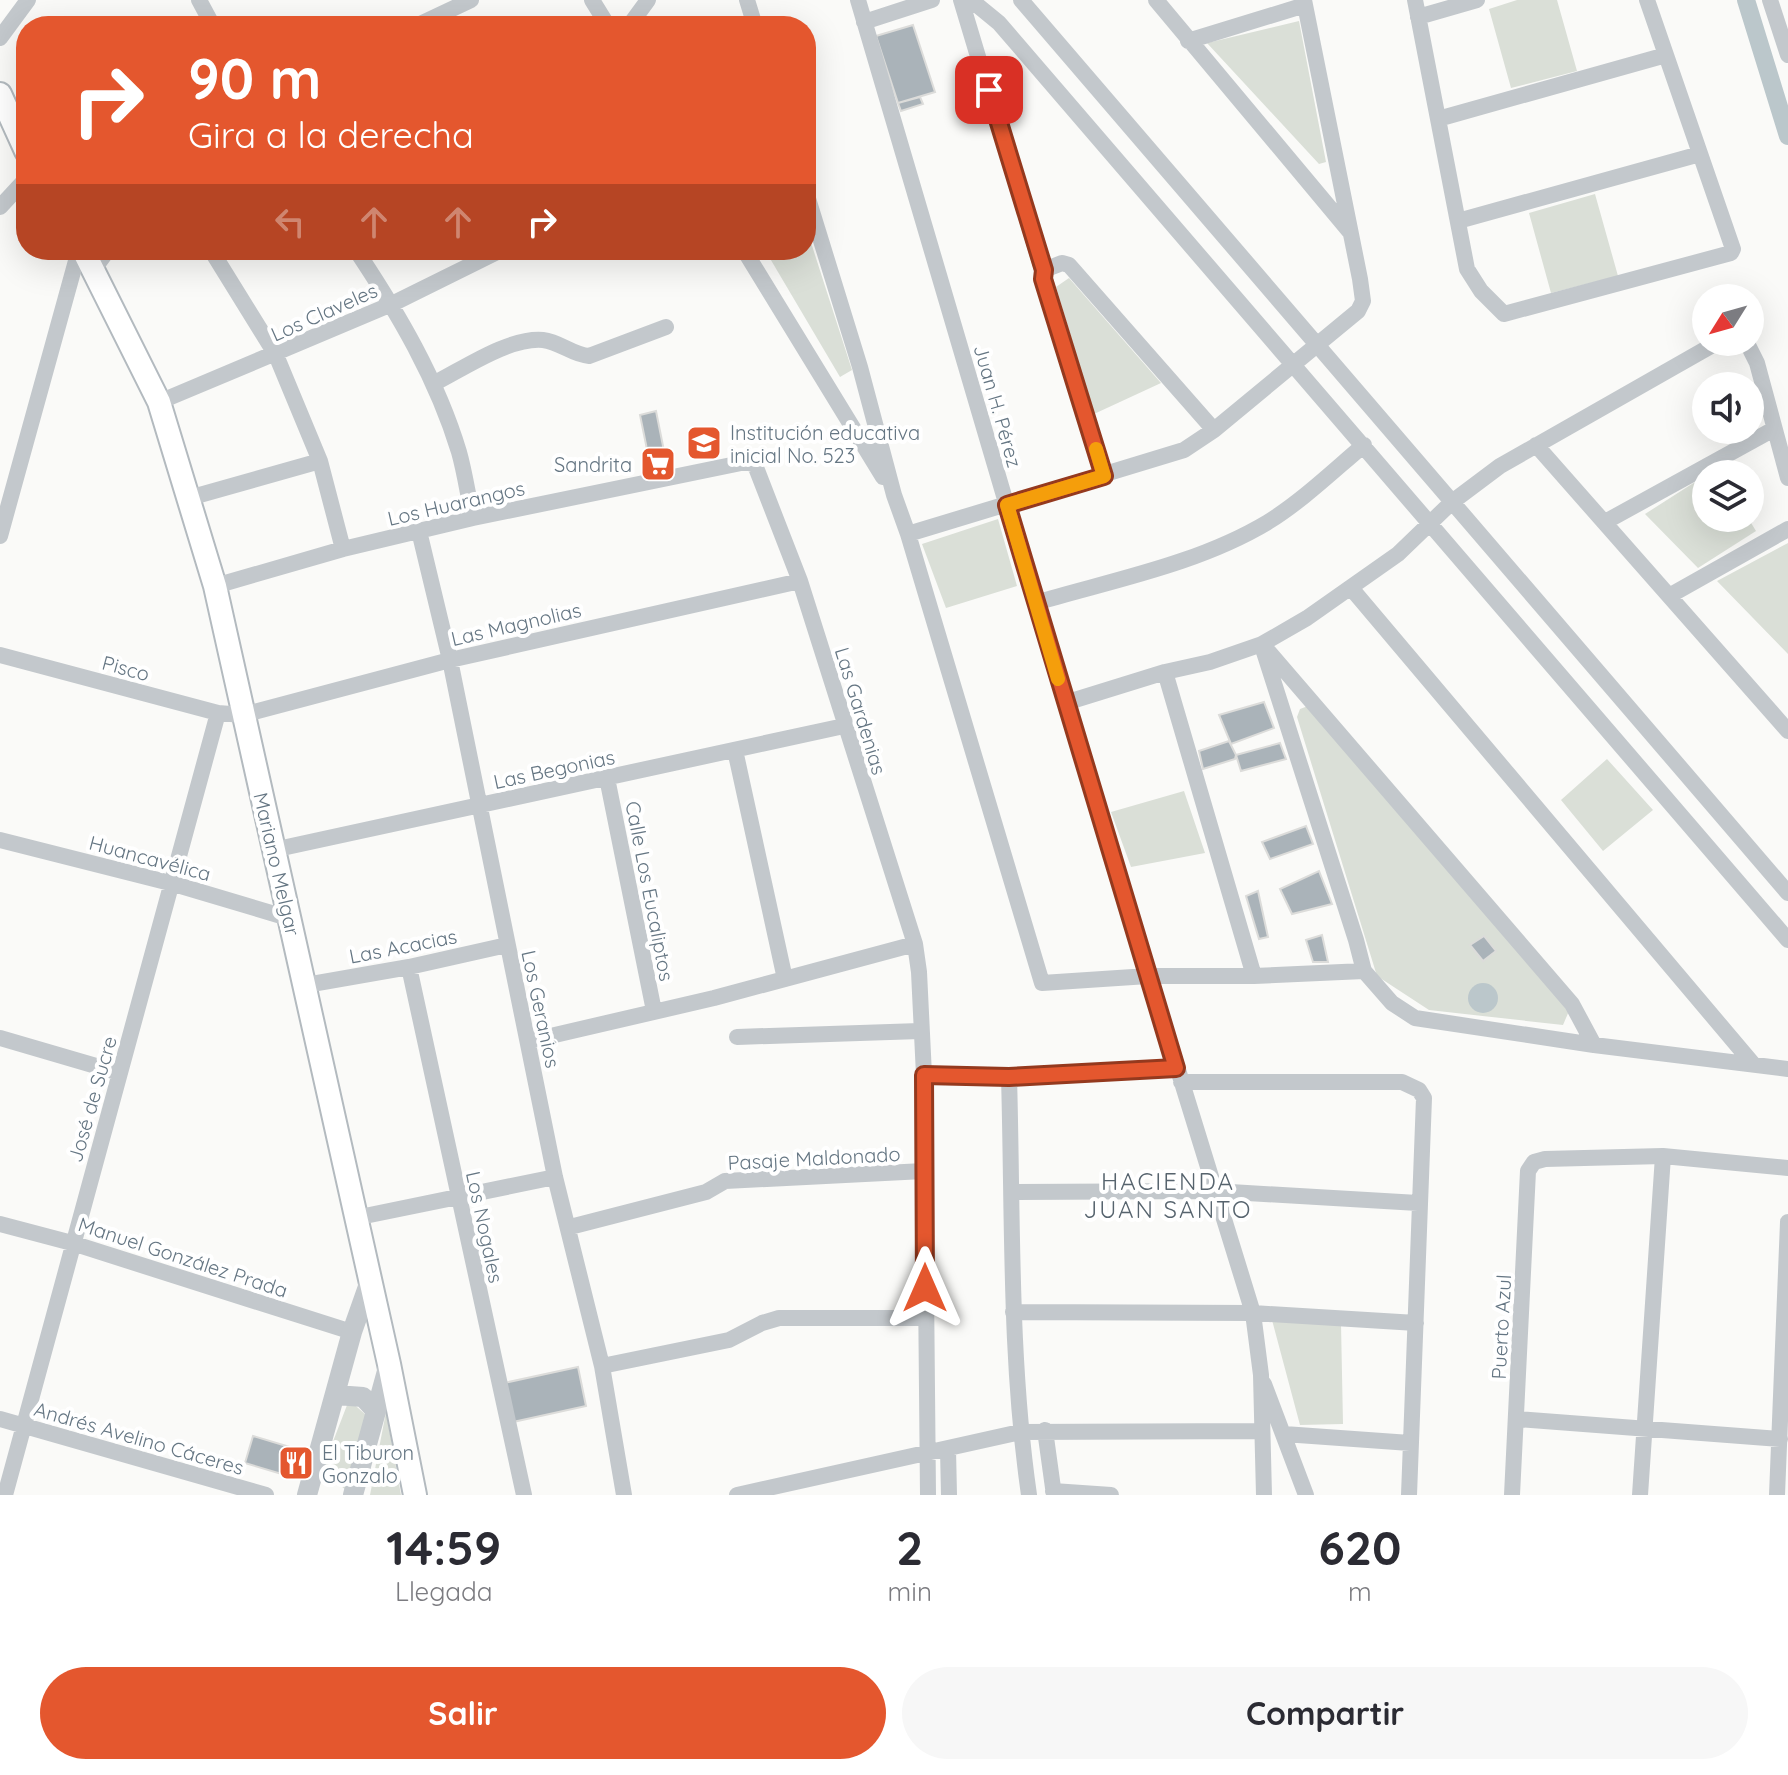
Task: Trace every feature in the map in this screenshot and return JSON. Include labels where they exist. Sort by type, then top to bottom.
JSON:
[{"type":"main road","points":[[3,108],[16,132]]},
{"type":"main road","name":"Mariano Melgar","points":[[87,260],[159,402],[215,586],[288,918],[306,985],[415,1495]]},
{"type":"street","points":[[437,16],[471,0]]},
{"type":"street","name":"Juan H. Pérez","points":[[858,0],[1065,703],[1253,1313],[1261,1375]]},
{"type":"street","points":[[864,22],[932,0]]},
{"type":"street","points":[[961,0],[1104,476]]},
{"type":"street","points":[[971,0],[999,23],[1788,940]]},
{"type":"street","points":[[1021,0],[1788,893]]},
{"type":"street","points":[[1156,0],[1351,233]]},
{"type":"street","points":[[1477,0],[1416,8],[1467,269],[1481,291],[1504,314],[1728,256],[1733,249],[1647,0]]},
{"type":"street","points":[[1770,0],[1788,55]]},
{"type":"street","points":[[908,534],[1172,455],[1214,430],[1358,311],[1363,301],[1304,2],[1188,41]]},
{"type":"street","points":[[0,38],[16,16]]},
{"type":"street","points":[[1438,119],[1666,55]]},
{"type":"street","points":[[1458,221],[1700,154]]},
{"type":"street","points":[[0,207],[16,190]]},
{"type":"street","points":[[816,224],[1040,980],[1045,983],[1148,976],[1254,976],[1364,971]]},
{"type":"street","points":[[0,536],[84,260]]},
{"type":"street","points":[[217,260],[276,355],[320,461],[343,549]]},
{"type":"street","points":[[363,260],[392,304],[433,384],[459,453],[473,518]]},
{"type":"street","name":"Los Claveles","points":[[159,402],[392,304],[481,260]]},
{"type":"street","points":[[750,260],[894,495]]},
{"type":"street","points":[[1044,270],[1062,263],[1069,265],[1214,430]]},
{"type":"street","points":[[433,384],[510,345],[538,340],[589,356],[666,327]]},
{"type":"street","points":[[1065,703],[1262,644],[1351,588],[1398,554],[1452,502],[1500,466],[1693,356]]},
{"type":"street","points":[[1754,356],[1788,478]]},
{"type":"street","points":[[1605,522],[1774,429]]},
{"type":"street","points":[[1035,603],[1202,554],[1236,539],[1269,521],[1364,445]]},
{"type":"street","points":[[1536,445],[1788,731]]},
{"type":"street","points":[[189,498],[320,461]]},
{"type":"street","name":"Los Huarangos","points":[[215,586],[343,549],[473,518],[746,462],[755,465]]},
{"type":"street","name":"Las Gardenias","points":[[755,465],[800,581],[915,944],[924,1075],[928,1495]]},
{"type":"street","points":[[1669,596],[1788,529]]},
{"type":"street","name":"Los Geranios","points":[[419,531],[450,660],[555,1177],[570,1227],[602,1366],[624,1495]]},
{"type":"street","name":"Las Magnolias","points":[[243,715],[450,660],[800,581]]},
{"type":"street","points":[[1351,588],[1753,1064]]},
{"type":"street","points":[[1262,644],[1364,971],[1392,1003],[1415,1018],[1594,1045],[1788,1069]]},
{"type":"street","points":[[1262,644],[1572,1004],[1594,1045]]},
{"type":"street","name":"Pisco","points":[[0,655],[218,713],[243,715]]},
{"type":"street","points":[[1165,672],[1254,976]]},
{"type":"street","name":"José de Sucre","points":[[5,1495],[72,1243],[174,884],[218,713]]},
{"type":"street","name":"Las Begonias","points":[[273,850],[844,726]]},
{"type":"street","points":[[735,750],[785,979]]},
{"type":"street","name":"Calle Los Eucaliptos","points":[[607,778],[654,1011]]},
{"type":"street","name":"Huancavélica","points":[[0,840],[174,884],[288,918]]},
{"type":"street","points":[[529,1041],[915,944]]},
{"type":"street","name":"Las Acacias","points":[[306,985],[409,967],[507,945]]},
{"type":"street","name":"Los Nogales","points":[[409,967],[524,1495]]},
{"type":"street","points":[[737,1037],[920,1031]]},
{"type":"street","points":[[0,1038],[120,1073]]},
{"type":"street","points":[[924,1075],[1179,1075],[1402,1082],[1419,1090],[1424,1098],[1409,1495]]},
{"type":"street","points":[[1009,1077],[1013,1312],[1020,1432],[1029,1495]]},
{"type":"street","points":[[1640,1495],[1663,1156],[1788,1168]]},
{"type":"street","name":"Puerto Azul","points":[[1512,1495],[1528,1171],[1534,1162],[1545,1159],[1663,1156]]},
{"type":"street","name":"Pasaje Maldonado","points":[[570,1227],[706,1192],[725,1181],[924,1171]]},
{"type":"street","points":[[355,1218],[555,1177]]},
{"type":"street","points":[[1012,1192],[1214,1191],[1418,1203]]},
{"type":"street","points":[[1777,1495],[1788,1222]]},
{"type":"street","name":"Manuel González Prada","points":[[0,1224],[72,1243],[352,1332]]},
{"type":"street","points":[[307,1495],[352,1332],[370,1281]]},
{"type":"street","points":[[1013,1312],[1253,1313],[1416,1323]]},
{"type":"street","points":[[602,1366],[729,1340],[779,1318],[926,1318]]},
{"type":"street","points":[[353,1495],[389,1364]]},
{"type":"street","points":[[1261,1375],[1264,1495]]},
{"type":"street","points":[[1261,1375],[1306,1495]]},
{"type":"street","points":[[336,1395],[359,1395],[376,1411]]},
{"type":"street","name":"Andrés Avelino Cáceres","points":[[0,1419],[266,1495]]},
{"type":"street","points":[[1517,1419],[1780,1439]]},
{"type":"street","points":[[1045,1430],[1053,1493],[1111,1495]]},
{"type":"street","points":[[737,1495],[783,1490],[1020,1432],[1261,1431]]},
{"type":"street","points":[[1284,1434],[1410,1443]]},
{"type":"street","points":[[948,1449],[949,1495]]},
{"type":"shaded area","points":[[1517,0],[1557,0],[1577,71],[1511,88],[1489,9]]},
{"type":"shaded area","points":[[1299,21],[1326,162],[1319,164],[1207,43]]},
{"type":"shaded area","points":[[1595,194],[1618,276],[1551,293],[1529,213]]},
{"type":"shaded area","points":[[816,258],[852,370],[840,377],[771,260]]},
{"type":"shaded area","points":[[1069,278],[1161,383],[1094,414],[1056,287]]},
{"type":"shaded area","points":[[1692,484],[1692,532],[1754,532],[1698,568],[1645,514]]},
{"type":"shaded area","points":[[998,519],[1017,586],[946,608],[922,544]]},
{"type":"shaded area","points":[[1788,543],[1788,654],[1717,581]]},
{"type":"shaded area","points":[[1308,706],[1569,1011],[1563,1025],[1429,1010],[1377,976],[1297,717],[1300,709]]},
{"type":"shaded area","points":[[1607,759],[1653,810],[1603,851],[1561,800]]},
{"type":"shaded area","points":[[1184,791],[1205,853],[1131,867],[1111,812]]},
{"type":"shaded area","points":[[1483,983],[1494,987],[1498,998],[1494,1009],[1483,1013],[1472,1009],[1468,998],[1472,987]]},
{"type":"shaded area","points":[[1272,1320],[1341,1324],[1343,1424],[1300,1425]]},
{"type":"shaded area","points":[[349,1400],[366,1415],[347,1491],[322,1470]]},
{"type":"shaded area","points":[[386,1412],[401,1495],[370,1495]]},
{"type":"building","points":[[913,25],[935,92],[898,103],[876,36]]},
{"type":"building","points":[[920,97],[923,104],[901,111],[898,103]]},
{"type":"building","points":[[656,411],[667,466],[651,469],[640,415]]},
{"type":"building","points":[[1264,702],[1274,728],[1231,744],[1219,715]]},
{"type":"building","points":[[1229,741],[1235,759],[1203,769],[1199,751]]},
{"type":"building","points":[[1280,743],[1286,759],[1241,771],[1236,755]]},
{"type":"building","points":[[1306,826],[1313,844],[1270,859],[1262,842]]},
{"type":"building","points":[[1319,871],[1332,904],[1292,914],[1280,889]]},
{"type":"building","points":[[1258,891],[1268,937],[1259,939],[1246,896]]},
{"type":"building","points":[[1322,935],[1328,962],[1313,962],[1306,940]]},
{"type":"building","points":[[1484,936],[1496,951],[1483,961],[1470,945]]},
{"type":"building","points":[[578,1367],[586,1406],[513,1422],[504,1383]]},
{"type":"building","points":[[253,1436],[303,1451],[295,1478],[245,1463]]},
{"type":"waterway","points":[[1746,0],[1788,136]]},
{"type":"slow traffic","points":[[1058,679],[1007,505],[1104,476],[1096,449]]},
{"type":"place","name":"Institución educativa inicial No. 523","points":[[704,443]]},
{"type":"place","name":"Sandrita","points":[[658,464]]},
{"type":"place","name":"El Tiburon Gonzalo","points":[[296,1463]]},
{"type":"district","name":"HACIENDA JUAN SANTO","points":[[1168,1195]]},
{"type":"route","points":[[925,1288],[924,1075],[1009,1077],[1176,1068],[1007,505],[1104,476],[989,90]]}]
